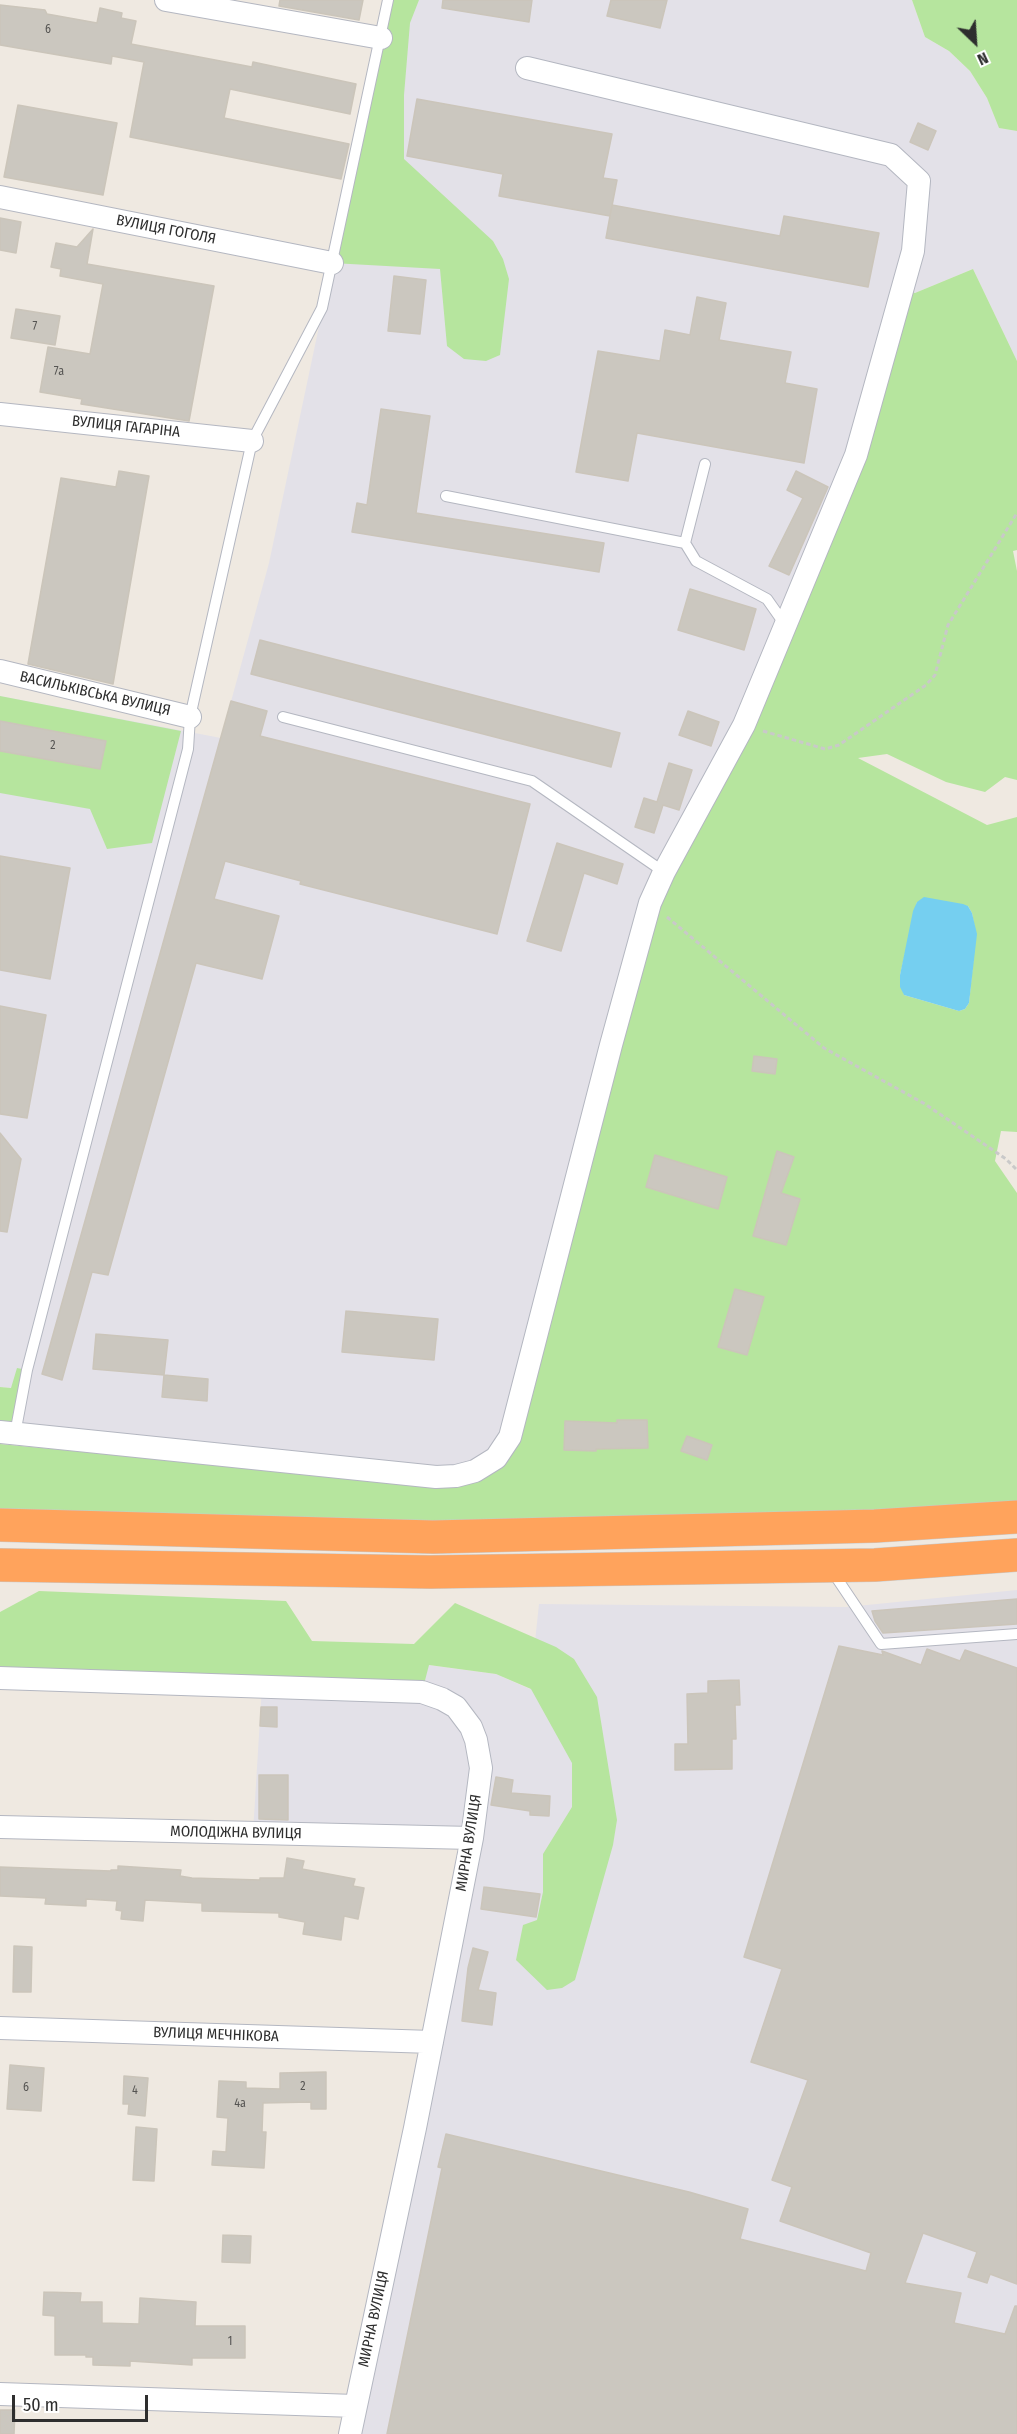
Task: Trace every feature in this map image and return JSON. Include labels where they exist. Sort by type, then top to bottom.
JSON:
[{"type":"highway","points":[[0,1525],[433,1537],[874,1526],[1017,1517]]},
{"type":"highway","points":[[15,1566],[430,1572],[875,1565],[1017,1555]]},
{"type":"street","points":[[166,0],[381,38]]},
{"type":"street","points":[[8,1433],[436,1477],[456,1476],[475,1471],[496,1458],[510,1437],[610,1045],[650,903],[664,872],[744,725],[856,455],[913,252],[919,181],[891,155],[527,68]]},
{"type":"street","name":"ВУЛИЦЯ ГОГОЛЯ","points":[[0,197],[332,263]]},
{"type":"street","name":"ВУЛИЦЯ ГАГАРІНА","points":[[0,414],[252,441]]},
{"type":"street","name":"ВАСИЛЬКІВСЬКА ВУЛИЦЯ","points":[[0,671],[190,717]]},
{"type":"street","name":"МИРНА ВУЛИЦЯ","points":[[0,1678],[422,1692],[442,1698],[464,1716],[476,1740],[481,1768],[472,1838],[350,2434]]},
{"type":"street","name":"МОЛОДІЖНА ВУЛИЦЯ","points":[[0,1827],[472,1838]]},
{"type":"street","name":"ВУЛИЦЯ МЕЧНІКОВА","points":[[0,2028],[432,2042]]},
{"type":"street","points":[[0,2394],[356,2406]]},
{"type":"lane","points":[[8,1433],[27,1370],[188,749],[190,717],[252,441],[322,308],[388,0]]},
{"type":"lane","points":[[705,464],[685,543],[696,561],[766,599],[786,626]]},
{"type":"lane","points":[[446,496],[685,543]]},
{"type":"lane","points":[[283,717],[532,782],[664,872]]},
{"type":"lane","points":[[828,1565],[881,1644],[1017,1634]]},
{"type":"lane","points":[[0,1575],[15,1566]]},
{"type":"path","points":[[744,725],[825,749],[839,745],[926,685],[935,675],[948,625],[1017,513]]},
{"type":"path","points":[[650,903],[824,1048],[925,1104],[1006,1159],[1017,1170]]},
{"type":"shaded area","points":[[388,0],[912,0],[925,37],[949,51],[970,71],[987,98],[999,128],[1017,131],[1017,361],[973,269],[915,293],[510,1437],[475,1471],[15,1434],[11,1388],[0,1387],[0,696],[221,738],[269,563]]},
{"type":"shaded area","points":[[1017,1590],[1017,2434],[350,2434],[472,1838],[253,1833],[262,1686],[428,1665],[496,1674],[530,1689],[539,1604],[847,1607]]},
{"type":"green space","points":[[388,0],[419,0],[410,23],[404,95],[404,159],[493,241],[503,259],[509,279],[500,355],[486,361],[464,359],[447,346],[440,269],[332,263]]},
{"type":"green space","points":[[912,0],[1017,0],[1017,131],[999,128],[987,98],[970,71],[949,51],[925,37]]},
{"type":"green space","points":[[973,269],[1017,361],[1017,550],[1013,551],[1017,571],[1017,780],[1005,777],[985,792],[946,782],[887,754],[858,758],[987,825],[1017,817],[1017,1132],[1001,1131],[995,1161],[1017,1193],[1017,1506],[433,1526],[0,1512],[0,1444],[423,1484],[496,1458],[650,903],[786,626],[902,290],[915,293]],"holes":[[[917,902],[968,906],[972,913],[976,934],[969,1003],[965,1009],[959,1011],[904,995],[900,975]]]},
{"type":"green space","points":[[0,696],[181,731],[152,843],[107,849],[90,809],[0,793]]},
{"type":"green space","points":[[17,1368],[27,1370],[15,1434],[0,1432],[0,1387],[11,1388]]},
{"type":"green space","points":[[39,1591],[286,1601],[312,1641],[414,1644],[455,1603],[556,1647],[574,1659],[597,1697],[617,1820],[613,1845],[575,1980],[562,1988],[547,1990],[516,1960],[523,1925],[537,1920],[543,1892],[543,1854],[572,1807],[572,1763],[531,1689],[496,1674],[429,1665],[422,1692],[0,1678],[0,1612]]},
{"type":"water","points":[[924,897],[963,904],[968,906],[972,913],[977,934],[969,1003],[965,1009],[959,1011],[904,995],[900,987],[900,975],[913,911],[917,902]]},
{"type":"building","points":[[280,0],[363,0],[359,20],[279,6]]},
{"type":"building","points":[[443,0],[532,0],[529,22],[442,8]]},
{"type":"building","points":[[611,0],[667,0],[660,28],[607,16]]},
{"type":"building","points":[[0,5],[45,10],[47,14],[97,23],[100,8],[122,13],[121,18],[136,21],[131,44],[252,67],[253,62],[356,84],[350,114],[230,89],[224,118],[349,144],[341,179],[130,137],[144,62],[112,56],[111,64],[0,45]]},
{"type":"building","points":[[417,99],[612,134],[603,178],[617,180],[610,216],[499,196],[503,174],[407,156]]},
{"type":"building","points":[[18,105],[117,123],[103,195],[4,177]]},
{"type":"building","points":[[918,123],[936,131],[928,150],[910,142]]},
{"type":"building","points":[[612,205],[780,236],[784,216],[879,233],[868,287],[606,238]]},
{"type":"building","points":[[0,218],[21,222],[16,253],[0,250]]},
{"type":"building","points":[[93,229],[87,264],[214,286],[189,421],[81,404],[82,399],[40,392],[48,347],[90,354],[103,284],[60,276],[61,269],[51,267],[56,243],[77,247]]},
{"type":"building","points":[[394,276],[426,280],[420,334],[388,331]]},
{"type":"building","points":[[697,297],[726,303],[719,340],[791,352],[785,383],[817,389],[804,463],[637,433],[628,481],[576,472],[598,351],[660,361],[665,330],[690,335]]},
{"type":"building","points":[[16,309],[60,316],[55,345],[11,338]]},
{"type":"building","points":[[381,409],[430,416],[416,513],[604,543],[599,572],[352,532],[357,503],[367,505]]},
{"type":"building","points":[[119,471],[149,476],[113,684],[28,664],[61,478],[116,487]]},
{"type":"building","points":[[796,471],[828,487],[789,575],[769,566],[803,498],[787,490]]},
{"type":"building","points":[[690,589],[756,609],[744,650],[678,630]]},
{"type":"building","points":[[260,640],[620,733],[611,767],[251,674]]},
{"type":"building","points":[[231,701],[267,711],[260,736],[530,804],[497,934],[300,884],[301,881],[225,861],[214,899],[279,916],[262,979],[196,963],[108,1275],[92,1272],[62,1380],[42,1374]]},
{"type":"building","points":[[688,711],[719,722],[711,746],[679,735]]},
{"type":"building","points":[[0,721],[106,741],[100,769],[0,751]]},
{"type":"building","points":[[669,763],[692,770],[679,810],[663,805],[654,833],[635,827],[644,798],[657,802]]},
{"type":"building","points":[[557,843],[623,864],[617,884],[584,873],[561,951],[527,941]]},
{"type":"building","points":[[0,856],[70,868],[50,979],[0,970]]},
{"type":"building","points":[[0,1006],[46,1015],[27,1118],[0,1114]]},
{"type":"building","points":[[754,1056],[777,1059],[775,1074],[752,1071]]},
{"type":"building","points":[[0,1133],[21,1159],[7,1232],[0,1231]]},
{"type":"building","points":[[777,1151],[794,1157],[781,1193],[800,1199],[786,1245],[753,1236]]},
{"type":"building","points":[[655,1155],[727,1177],[718,1209],[646,1187]]},
{"type":"building","points":[[735,1289],[764,1297],[747,1355],[718,1347]]},
{"type":"building","points":[[346,1311],[438,1319],[434,1360],[342,1352]]},
{"type":"building","points":[[96,1334],[168,1340],[164,1375],[93,1369]]},
{"type":"building","points":[[164,1375],[208,1379],[207,1401],[162,1397]]},
{"type":"building","points":[[617,1420],[647,1420],[648,1448],[564,1450],[565,1421],[617,1423]]},
{"type":"building","points":[[687,1436],[712,1445],[707,1460],[681,1451]]},
{"type":"building","points":[[1017,1599],[1017,1624],[883,1633],[872,1611]]},
{"type":"building","points":[[839,1646],[883,1655],[882,1651],[921,1665],[927,1649],[960,1661],[965,1650],[1017,1668],[1017,2284],[990,2274],[987,2283],[968,2277],[977,2252],[923,2233],[905,2283],[961,2293],[954,2323],[1005,2334],[1015,2306],[1017,2306],[1017,2434],[387,2434],[442,2168],[438,2167],[446,2134],[689,2192],[748,2209],[740,2239],[866,2271],[871,2253],[780,2221],[792,2187],[772,2180],[808,2080],[751,2062],[782,1969],[744,1957]]},
{"type":"building","points":[[739,1680],[740,1705],[735,1705],[736,1739],[732,1739],[732,1769],[675,1770],[675,1744],[688,1744],[687,1694],[708,1693],[708,1681]]},
{"type":"building","points":[[261,1707],[277,1707],[277,1727],[260,1726]]},
{"type":"building","points":[[259,1775],[288,1775],[288,1820],[259,1819]]},
{"type":"building","points":[[496,1777],[513,1780],[511,1793],[550,1796],[549,1816],[530,1815],[530,1811],[491,1805]]},
{"type":"building","points":[[287,1858],[304,1861],[302,1869],[355,1879],[353,1886],[364,1888],[358,1919],[344,1916],[341,1940],[303,1934],[305,1922],[279,1917],[279,1913],[202,1911],[202,1903],[145,1900],[143,1921],[121,1919],[122,1911],[116,1910],[117,1901],[86,1899],[86,1906],[45,1904],[46,1898],[0,1896],[0,1867],[111,1871],[118,1870],[118,1866],[181,1870],[180,1876],[192,1878],[260,1880],[260,1878],[284,1878]]},
{"type":"building","points":[[484,1887],[540,1894],[536,1917],[481,1909]]},
{"type":"building","points":[[14,1946],[32,1947],[31,1992],[13,1992]]},
{"type":"building","points":[[473,1948],[488,1952],[478,1990],[496,1993],[492,2025],[462,2021],[468,1968]]},
{"type":"building","points":[[10,2065],[44,2068],[41,2111],[7,2109]]},
{"type":"building","points":[[326,2072],[326,2109],[311,2109],[311,2102],[263,2103],[262,2132],[266,2132],[264,2168],[212,2165],[213,2151],[226,2152],[228,2118],[217,2117],[219,2081],[246,2082],[246,2088],[280,2089],[280,2073]]},
{"type":"building","points":[[124,2076],[148,2078],[145,2116],[128,2114],[129,2104],[123,2104]]},
{"type":"building","points":[[136,2127],[157,2129],[154,2181],[133,2180]]},
{"type":"building","points":[[223,2235],[251,2236],[250,2263],[222,2262]]},
{"type":"building","points":[[44,2292],[81,2293],[80,2302],[102,2302],[102,2323],[139,2324],[140,2298],[196,2302],[195,2326],[245,2326],[245,2358],[192,2358],[192,2365],[130,2361],[130,2366],[93,2365],[93,2357],[86,2357],[86,2355],[55,2355],[55,2316],[43,2315]]},
{"type":"building","points":[[0,2410],[15,2410],[14,2434],[0,2434]]}]
